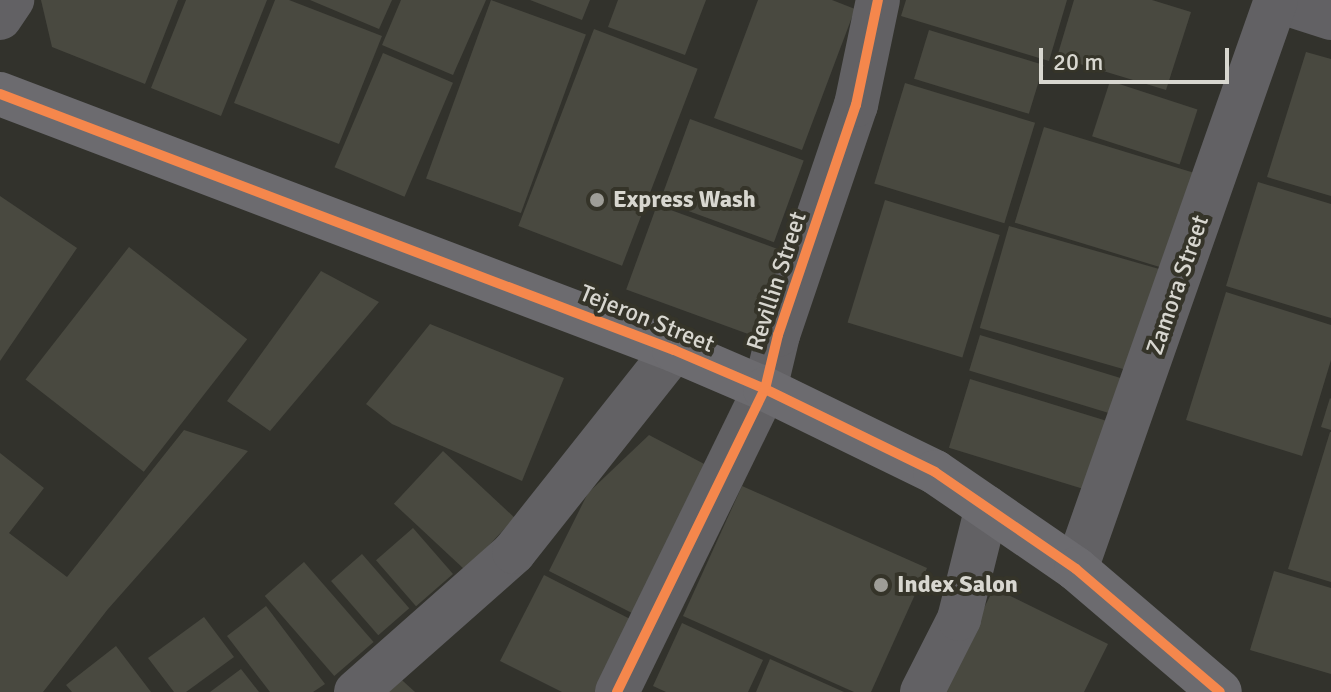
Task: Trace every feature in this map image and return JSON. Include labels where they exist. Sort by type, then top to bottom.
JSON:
[{"type":"main road","name":"Tejeron Street","points":[[0,94],[674,350],[765,389],[935,472],[1076,569],[1220,692]]},
{"type":"street","points":[[0,18],[12,0]]},
{"type":"street","name":"Revillin Street","points":[[617,692],[765,389],[778,335],[856,105],[878,0]]},
{"type":"street","points":[[1276,0],[1331,18]]},
{"type":"street","name":"Zamora Street","points":[[1076,569],[1276,0]]},
{"type":"street","points":[[356,692],[514,552],[674,350]]},
{"type":"street","points":[[922,692],[959,619],[987,507]]},
{"type":"building","points":[[41,0],[178,0],[145,84],[52,47]]},
{"type":"building","points":[[186,0],[267,0],[221,116],[151,88]]},
{"type":"building","points":[[275,0],[289,0],[382,36],[339,144],[234,103]]},
{"type":"building","points":[[310,0],[392,0],[379,29]]},
{"type":"building","points":[[401,0],[486,0],[453,75],[382,45]]},
{"type":"building","points":[[491,0],[586,35],[521,213],[426,179]]},
{"type":"building","points":[[530,0],[590,0],[582,20]]},
{"type":"building","points":[[618,0],[706,0],[685,55],[608,27]]},
{"type":"building","points":[[758,0],[832,0],[855,9],[802,150],[714,118]]},
{"type":"building","points":[[906,0],[1067,0],[1049,61],[901,16]]},
{"type":"building","points":[[1074,0],[1152,0],[1191,12],[1166,90],[1057,57]]},
{"type":"building","points":[[594,29],[698,69],[622,266],[518,226]]},
{"type":"building","points":[[929,30],[1044,65],[1029,114],[914,79]]},
{"type":"building","points":[[1306,52],[1331,59],[1331,196],[1267,177]]},
{"type":"building","points":[[383,53],[453,83],[405,197],[335,167]]},
{"type":"building","points":[[1110,81],[1197,109],[1180,165],[1092,136]]},
{"type":"building","points":[[905,83],[1035,123],[1004,223],[874,183]]},
{"type":"building","points":[[690,119],[804,160],[774,242],[660,201]]},
{"type":"building","points":[[1044,127],[1197,174],[1168,269],[1015,223]]},
{"type":"building","points":[[1258,182],[1331,204],[1331,318],[1226,286]]},
{"type":"building","points":[[0,196],[77,248],[0,361]]},
{"type":"building","points":[[885,200],[1000,235],[962,357],[848,322]]},
{"type":"building","points":[[657,205],[789,253],[758,337],[626,290]]},
{"type":"building","points":[[1009,226],[1162,270],[1133,372],[980,328]]},
{"type":"building","points":[[129,247],[247,339],[144,472],[26,379]]},
{"type":"building","points":[[321,271],[379,302],[270,431],[227,401]]},
{"type":"building","points":[[1226,292],[1331,325],[1331,360],[1302,456],[1186,420]]},
{"type":"building","points":[[430,324],[564,378],[522,481],[392,424],[366,404]]},
{"type":"building","points":[[980,335],[1125,379],[1115,415],[969,370]]},
{"type":"building","points":[[970,379],[1109,421],[1088,490],[949,448]]},
{"type":"building","points":[[1331,399],[1331,430],[1321,427]]},
{"type":"building","points":[[184,430],[248,451],[108,609],[43,692],[0,692],[0,453],[44,488],[9,533],[67,577]]},
{"type":"building","points":[[1331,432],[1331,582],[1288,569]]},
{"type":"building","points":[[649,435],[710,467],[634,614],[549,571],[588,493]]},
{"type":"building","points":[[443,451],[515,518],[466,570],[394,504]]},
{"type":"building","points":[[742,486],[927,568],[871,692],[854,692],[683,616]]},
{"type":"building","points":[[413,528],[453,574],[416,606],[376,560]]},
{"type":"building","points":[[362,554],[409,608],[378,635],[331,581]]},
{"type":"building","points":[[304,562],[374,642],[334,676],[265,596]]},
{"type":"building","points":[[1274,571],[1331,588],[1331,674],[1250,650]]},
{"type":"building","points":[[544,575],[634,621],[598,692],[562,692],[500,661]]},
{"type":"building","points":[[994,588],[1108,644],[1084,692],[942,692]]},
{"type":"building","points":[[266,606],[325,684],[313,692],[270,692],[227,636]]},
{"type":"building","points":[[204,617],[234,657],[186,692],[174,692],[148,658]]},
{"type":"building","points":[[682,623],[763,660],[748,692],[666,692],[653,686]]},
{"type":"building","points":[[116,646],[151,692],[72,692],[66,685]]},
{"type":"building","points":[[770,659],[844,692],[756,692]]},
{"type":"building","points":[[241,669],[259,692],[210,692]]},
{"type":"building","points":[[392,671],[415,692],[372,692]]},
{"type":"cycle path","points":[[617,692],[765,389],[778,335],[856,105],[878,0]]},
{"type":"cycle path","points":[[0,94],[674,350],[765,389],[935,472],[1076,569],[1220,692]]},
{"type":"place","name":"Express Wash","points":[[597,200]]},
{"type":"place","name":"Index Salon","points":[[881,585]]}]
